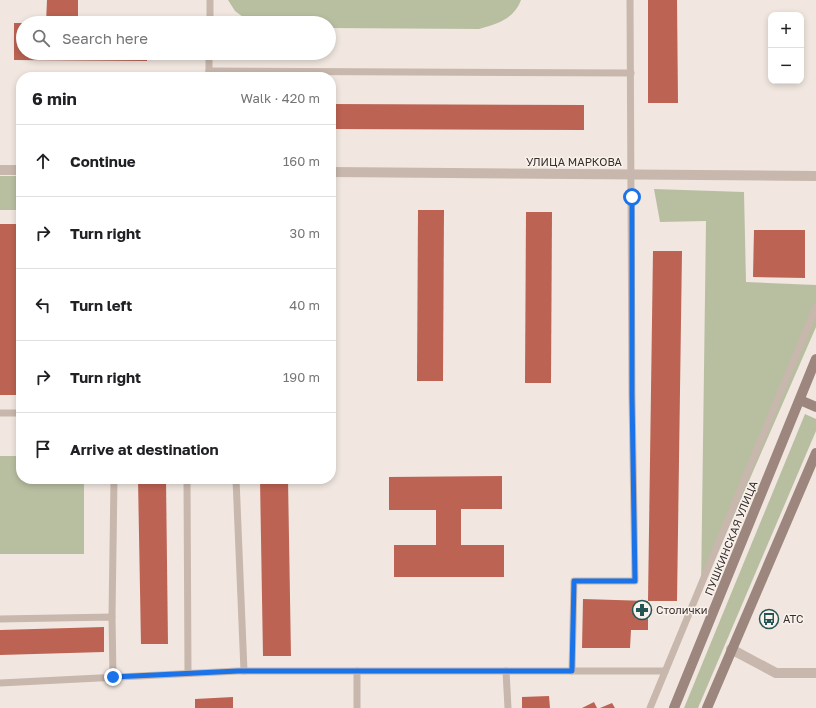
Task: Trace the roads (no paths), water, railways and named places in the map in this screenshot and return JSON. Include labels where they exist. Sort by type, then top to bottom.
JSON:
[{"type":"main road","name":"ПУШКИНСКАЯ УЛИЦА","points":[[674,708],[816,359]]},
{"type":"main road","points":[[800,400],[816,407]]},
{"type":"main road","points":[[707,708],[731,649],[813,467],[816,453]]},
{"type":"street","points":[[0,170],[16,170]]},
{"type":"street","name":"УЛИЦА МАРКОВА","points":[[336,172],[816,176]]},
{"type":"street","points":[[731,649],[776,673],[816,673]]},
{"type":"lane","points":[[210,0],[210,16]]},
{"type":"lane","points":[[572,671],[574,581],[635,581],[632,395],[630,0]]},
{"type":"lane","points":[[209,60],[209,72]]},
{"type":"lane","points":[[336,74],[631,73]]},
{"type":"lane","points":[[650,708],[816,307]]},
{"type":"lane","points":[[0,413],[16,413]]},
{"type":"lane","points":[[113,677],[112,617],[114,484]]},
{"type":"lane","points":[[187,484],[188,673]]},
{"type":"lane","points":[[236,484],[244,671]]},
{"type":"lane","points":[[0,619],[112,617]]},
{"type":"lane","points":[[0,683],[244,671],[665,671]]},
{"type":"lane","points":[[357,671],[357,708]]},
{"type":"lane","points":[[506,671],[508,708]]},
{"type":"place","name":"Столички","points":[[642,610]]},
{"type":"place","name":"АТС","points":[[769,619]]}]
